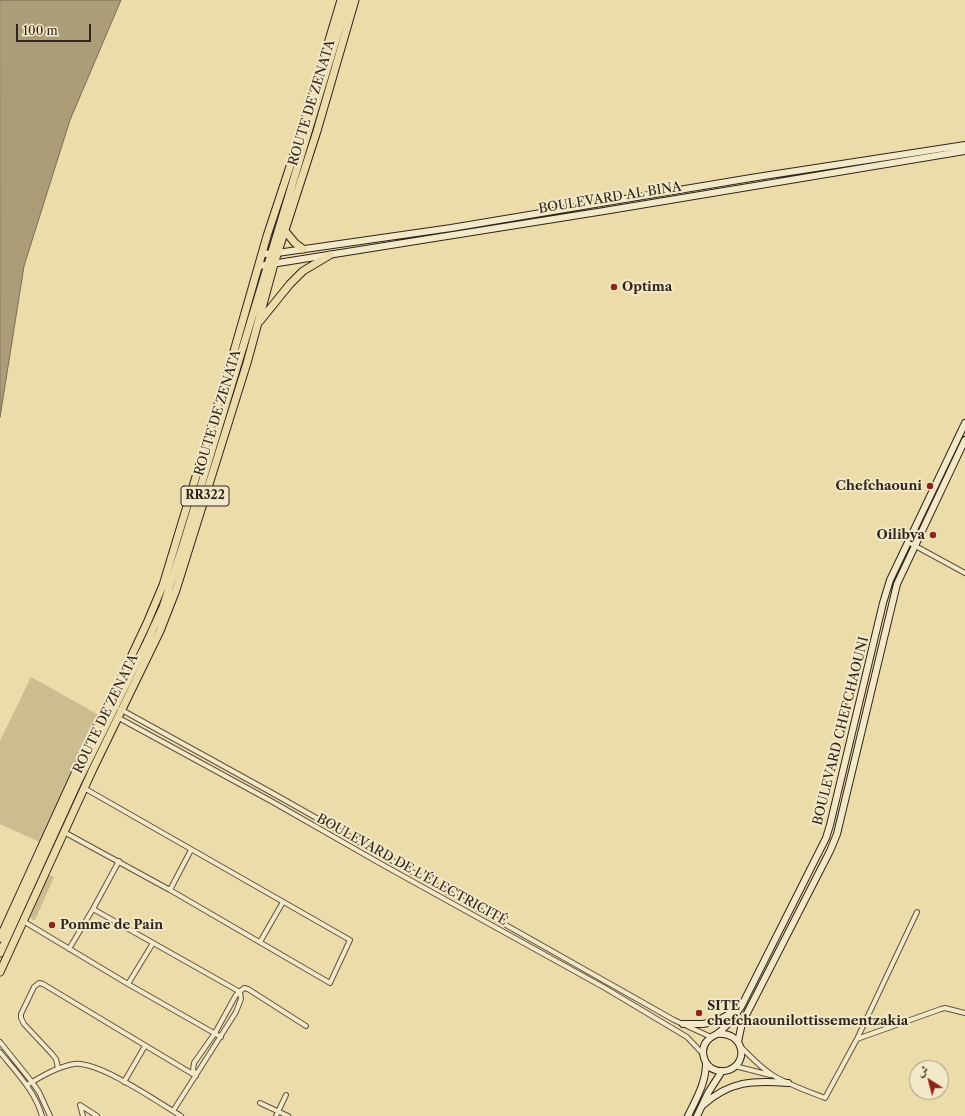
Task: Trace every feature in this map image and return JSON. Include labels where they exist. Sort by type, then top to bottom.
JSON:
[{"type":"main road","name":"ROUTE DE ZENATA","points":[[0,972],[84,788],[167,573],[262,254],[303,127],[341,0]]},
{"type":"main road","name":"ROUTE DE ZENATA","points":[[116,707],[160,631],[176,590],[257,325],[274,253],[348,0]]},
{"type":"main road","name":"ROUTE DE ZENATA","points":[[274,253],[354,0]]},
{"type":"main road","name":"ROUTE DE ZENATA","points":[[274,253],[285,231],[317,131],[354,0]]},
{"type":"main road","points":[[285,231],[295,243],[303,249]]},
{"type":"main road","points":[[257,325],[290,284],[303,271],[330,255]]},
{"type":"main road","name":"ROUTE DE ZENATA","points":[[0,964],[51,849],[163,607],[271,264]]},
{"type":"main road","name":"ROUTE DE ZENATA","points":[[0,938],[66,792],[113,715]]},
{"type":"main road","name":"ROUTE DE ZENATA","points":[[0,953],[78,784],[113,715]]},
{"type":"street","name":"BOULEVARD AL BINA","points":[[262,254],[451,228],[758,176],[965,145]]},
{"type":"street","name":"BOULEVARD AL BINA","points":[[259,266],[965,151]]},
{"type":"street","name":"BOULEVARD CHEFCHAOUNI","points":[[703,1054],[706,1041],[731,1021],[741,1007],[828,831],[883,603],[892,575],[965,423]]},
{"type":"street","name":"BOULEVARD CHEFCHAOUNI","points":[[735,1066],[740,1059],[739,1045],[742,1023],[830,851],[837,834],[897,584],[962,452],[965,440]]},
{"type":"street","points":[[908,542],[965,573]]},
{"type":"street","name":"BOULEVARD DE L'ÉLECTRICITÉ","points":[[116,707],[274,794],[674,1020],[714,1035]]},
{"type":"street","name":"BOULEVARD DE L'ÉLECTRICITÉ","points":[[113,715],[271,801],[605,988],[688,1037],[703,1054]]},
{"type":"street","points":[[64,832],[170,890],[330,983],[350,940],[84,788]]},
{"type":"street","points":[[170,890],[191,850]]},
{"type":"street","points":[[69,949],[93,909],[118,861]]},
{"type":"street","points":[[260,942],[283,902]]},
{"type":"street","points":[[93,909],[240,992]]},
{"type":"street","points":[[714,1035],[729,1034],[756,1062],[773,1075],[807,1092],[825,1098],[856,1039],[916,912]]},
{"type":"street","points":[[22,921],[221,1037]]},
{"type":"street","points":[[128,984],[153,944]]},
{"type":"street","points":[[58,1068],[56,1059],[24,1024],[21,1018],[21,1014],[34,987],[39,983],[196,1076]]},
{"type":"street","points":[[196,1076],[193,1070],[194,1064],[215,1033],[236,995],[244,988],[248,989],[306,1026]]},
{"type":"street","points":[[174,1111],[221,1037],[239,1005],[241,999],[240,992]]},
{"type":"street","points":[[683,1024],[703,1024],[718,1021],[741,1007]]},
{"type":"street","points":[[856,1039],[945,1008],[965,1013]]},
{"type":"street","points":[[0,1042],[39,1092],[50,1116]]},
{"type":"street","points":[[124,1082],[145,1046]]},
{"type":"street","points":[[0,1052],[27,1085],[35,1098],[42,1116]]},
{"type":"street","points":[[688,1116],[701,1090],[706,1072],[706,1063],[703,1054]]},
{"type":"street","points":[[706,1063],[714,1070],[727,1071],[735,1066],[773,1075]]},
{"type":"street","points":[[27,1085],[58,1068],[76,1064],[90,1065],[106,1071],[181,1116]]},
{"type":"street","points":[[697,1116],[713,1084],[722,1071]]},
{"type":"street","points":[[703,1105],[715,1094],[726,1088],[744,1083],[765,1081],[788,1083]]},
{"type":"street","points":[[276,1116],[286,1095]]},
{"type":"street","points":[[260,1102],[288,1116]]},
{"type":"street","points":[[82,1116],[80,1105],[97,1116]]},
{"type":"shaded area","points":[[0,0],[121,0],[70,120],[24,266],[0,417]]},
{"type":"shaded area","points":[[31,677],[106,719],[44,844],[0,824],[0,741]]},
{"type":"shaded area","points":[[49,875],[54,877],[35,920],[33,920],[30,917]]},
{"type":"place","name":"Optima","points":[[614,287]]},
{"type":"place","name":"Chefchaouni","points":[[930,486]]},
{"type":"place","name":"Oilibya","points":[[933,535]]},
{"type":"place","name":"Pomme de Pain","points":[[52,925]]},
{"type":"place","name":"SITE chefchaounilottissementzakia","points":[[699,1013]]}]
